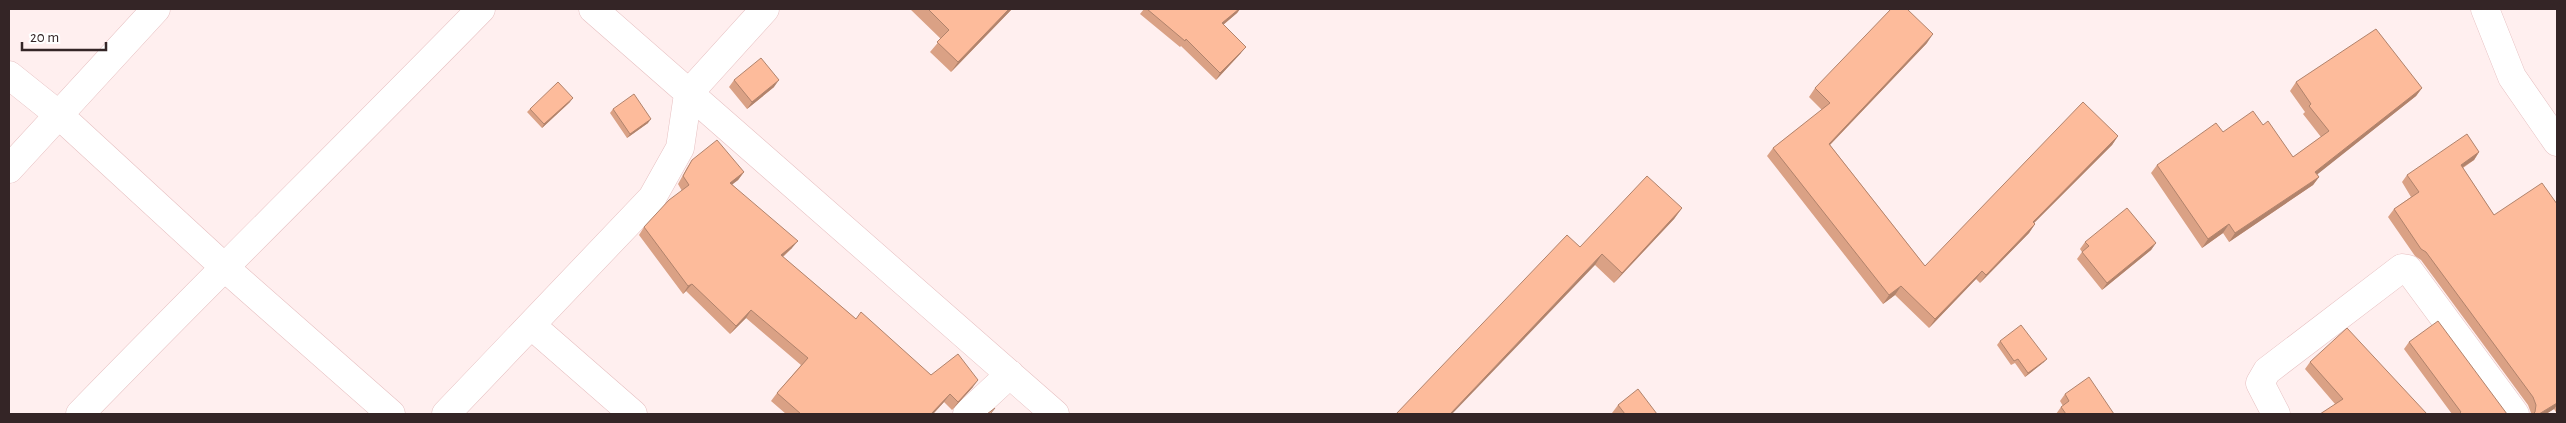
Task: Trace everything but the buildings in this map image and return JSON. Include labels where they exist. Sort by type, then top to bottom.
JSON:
[{"type":"street","points":[[9,170],[156,9]]},
{"type":"street","points":[[80,414],[223,266],[358,134],[481,9]]},
{"type":"street","points":[[593,9],[1054,414]]},
{"type":"street","points":[[446,414],[652,198],[680,148],[688,94],[765,9]]},
{"type":"street","points":[[2485,9],[2512,76],[2557,142]]},
{"type":"street","points":[[9,75],[58,115],[223,266],[391,414]]},
{"type":"street","points":[[2276,414],[2260,384],[2267,371],[2402,268],[2408,269],[2515,414]]},
{"type":"street","points":[[531,325],[633,414]]},
{"type":"street","points":[[967,414],[1010,374]]}]
